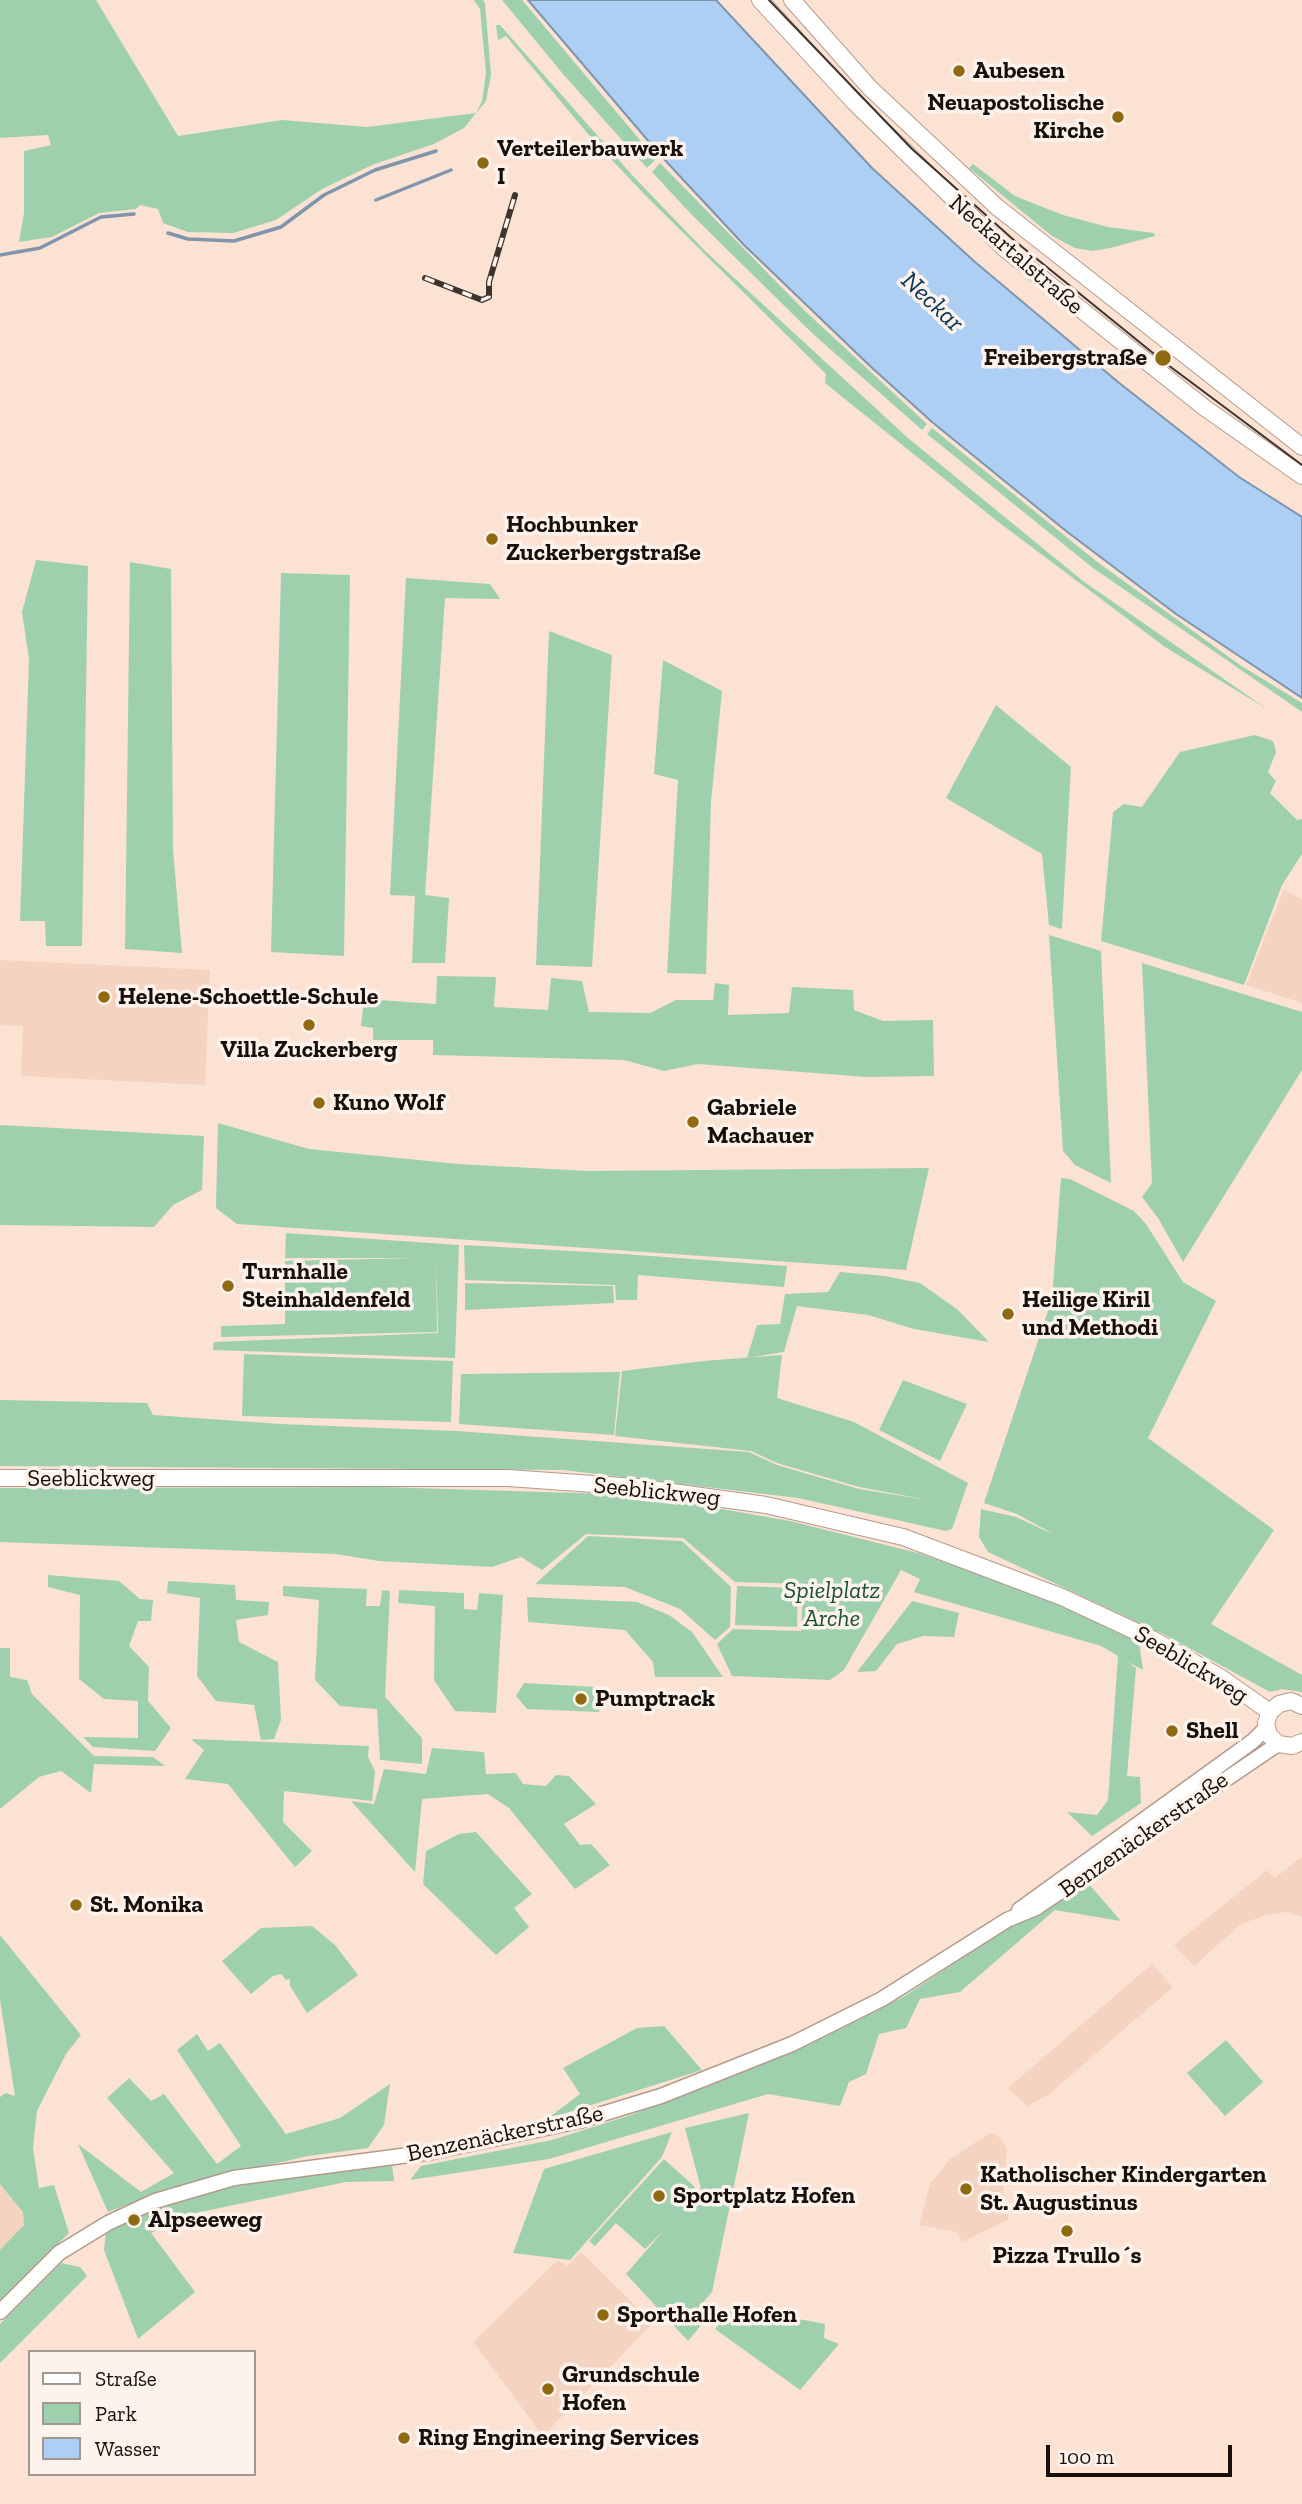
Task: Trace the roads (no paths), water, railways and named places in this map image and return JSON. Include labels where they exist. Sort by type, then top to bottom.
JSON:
[{"type":"main road","name":"Neckartalstraße","points":[[760,0],[855,103],[1005,249],[1205,408],[1302,476]]},
{"type":"main road","name":"Neckartalstraße","points":[[792,0],[870,88],[997,207],[1302,447]]},
{"type":"main road","name":"Seeblickweg","points":[[0,1478],[508,1478],[636,1487],[766,1506],[903,1537],[1062,1597],[1164,1645],[1220,1677],[1268,1720],[1278,1744]]},
{"type":"main road","points":[[1268,1720],[1287,1701],[1302,1706]]},
{"type":"main road","points":[[1278,1744],[1292,1746],[1302,1741]]},
{"type":"street","name":"Benzenäckerstraße","points":[[0,2312],[60,2253],[107,2223],[155,2201],[234,2178],[410,2156],[547,2129],[661,2096],[751,2062],[831,2026],[902,1987],[1007,1920],[1024,1905],[1253,1741],[1268,1720]]},
{"type":"street","name":"Benzenäckerstraße","points":[[1007,1920],[1036,1908],[1073,1885],[1278,1744]]},
{"type":"water","name":"Neckar","points":[[528,0],[716,0],[872,168],[975,262],[1118,382],[1239,477],[1302,517],[1302,698],[1176,614],[1066,531],[932,422],[744,245],[662,157]]},
{"type":"waterway","points":[[168,233],[188,239],[234,241],[281,227],[324,195],[375,170],[436,151]]},
{"type":"waterway","points":[[376,200],[451,170]]},
{"type":"waterway","points":[[0,255],[40,248],[101,217],[134,214]]},
{"type":"tram line","points":[[769,0],[912,149],[1016,242],[1164,362],[1302,465]]},
{"type":"railway","points":[[425,278],[482,300],[489,297],[489,282],[515,195]]},
{"type":"place","name":"Aubesen","points":[[959,71]]},
{"type":"place","name":"Neuapostolische Kirche","points":[[1118,117]]},
{"type":"place","name":"Verteilerbauwerk I","points":[[483,163]]},
{"type":"place","name":"Freibergstraße","points":[[1163,358]]},
{"type":"place","name":"Hochbunker Zuckerbergstraße","points":[[492,539]]},
{"type":"place","name":"Helene-Schoettle-Schule","points":[[104,997]]},
{"type":"place","name":"Villa Zuckerberg","points":[[309,1025]]},
{"type":"place","name":"Kuno Wolf","points":[[319,1103]]},
{"type":"place","name":"Gabriele Machauer","points":[[693,1122]]},
{"type":"place","name":"Turnhalle Steinhaldenfeld","points":[[228,1286]]},
{"type":"place","name":"Heilige Kiril und Methodi","points":[[1008,1314]]},
{"type":"place","name":"Pumptrack","points":[[581,1699]]},
{"type":"place","name":"Shell","points":[[1172,1731]]},
{"type":"place","name":"St. Monika","points":[[76,1905]]},
{"type":"place","name":"Katholischer Kindergarten St. Augustinus","points":[[966,2189]]},
{"type":"place","name":"Sportplatz Hofen","points":[[659,2196]]},
{"type":"place","name":"Alpseeweg","points":[[134,2220]]},
{"type":"place","name":"Pizza Trullo´s","points":[[1067,2231]]},
{"type":"place","name":"Sporthalle Hofen","points":[[603,2315]]},
{"type":"place","name":"Grundschule Hofen","points":[[548,2389]]},
{"type":"place","name":"Ring Engineering Services","points":[[404,2438]]},
{"type":"park label","name":"Spielplatz Arche","points":[[832,1605]]}]
